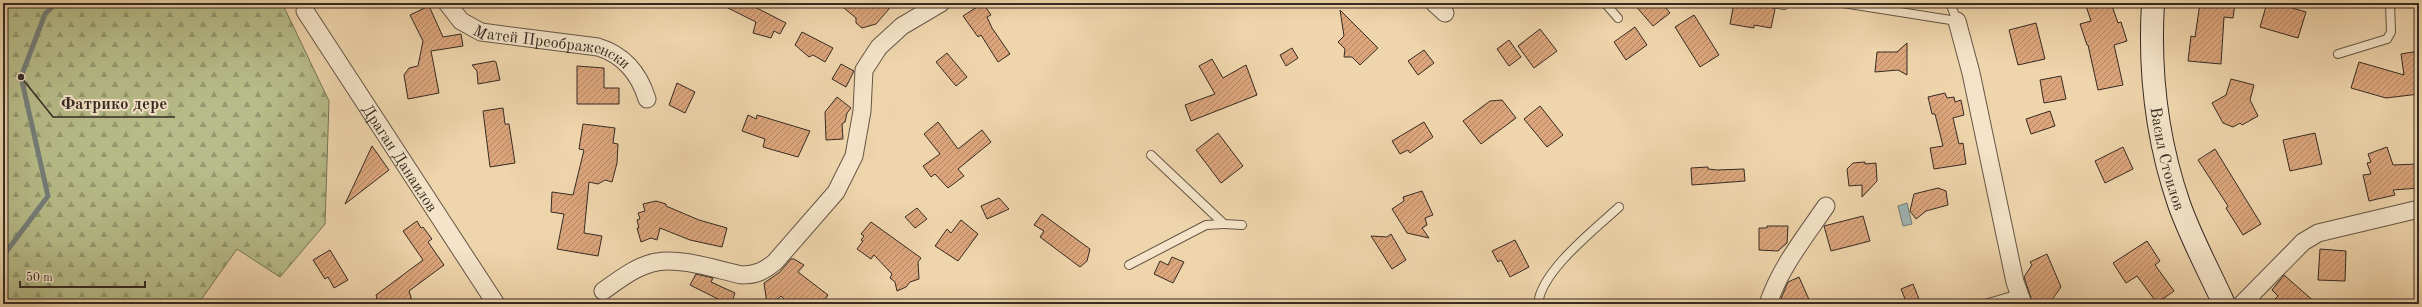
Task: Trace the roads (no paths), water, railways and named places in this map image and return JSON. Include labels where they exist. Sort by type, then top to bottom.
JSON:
[{"type":"street","name":"Матей Преображенски","points":[[447,3],[461,21],[481,32],[598,47],[612,51],[627,63],[642,82],[647,98]]},
{"type":"street","points":[[603,291],[638,268],[657,262],[675,262],[742,275],[753,275],[764,271],[775,262],[836,192],[854,156],[862,111],[864,70],[879,47],[902,26],[941,3]]},
{"type":"street","name":"Васил Стоилов","points":[[2153,3],[2152,58],[2164,149],[2179,204],[2224,304]]},
{"type":"street","name":"Драган Данаилов","points":[[305,11],[496,304]]},
{"type":"street","points":[[1957,21],[1971,73],[2021,299]]},
{"type":"street","points":[[1768,304],[1774,285],[1826,206]]},
{"type":"street","points":[[2242,304],[2303,242],[2318,233],[2419,209]]},
{"type":"lane","points":[[1605,3],[1618,18]]},
{"type":"lane","points":[[1773,3],[1784,5]]},
{"type":"lane","points":[[1843,3],[1957,21]]},
{"type":"lane","points":[[1950,3],[1957,21]]},
{"type":"lane","points":[[2338,54],[2387,39],[2391,32],[2390,3]]},
{"type":"lane","points":[[1150,155],[1224,224]]},
{"type":"lane","points":[[1538,304],[1542,292],[1559,263],[1619,207]]},
{"type":"lane","points":[[1129,264],[1206,225],[1242,225]]},
{"type":"lane","points":[[1985,304],[2021,299]]},
{"type":"water","points":[[1907,203],[1912,224],[1903,226],[1898,206]]},
{"type":"waterway","points":[[3,256],[48,196],[21,77],[45,14],[56,3]]},
{"type":"place","name":"Фатрико дере","points":[[21,77]]}]
